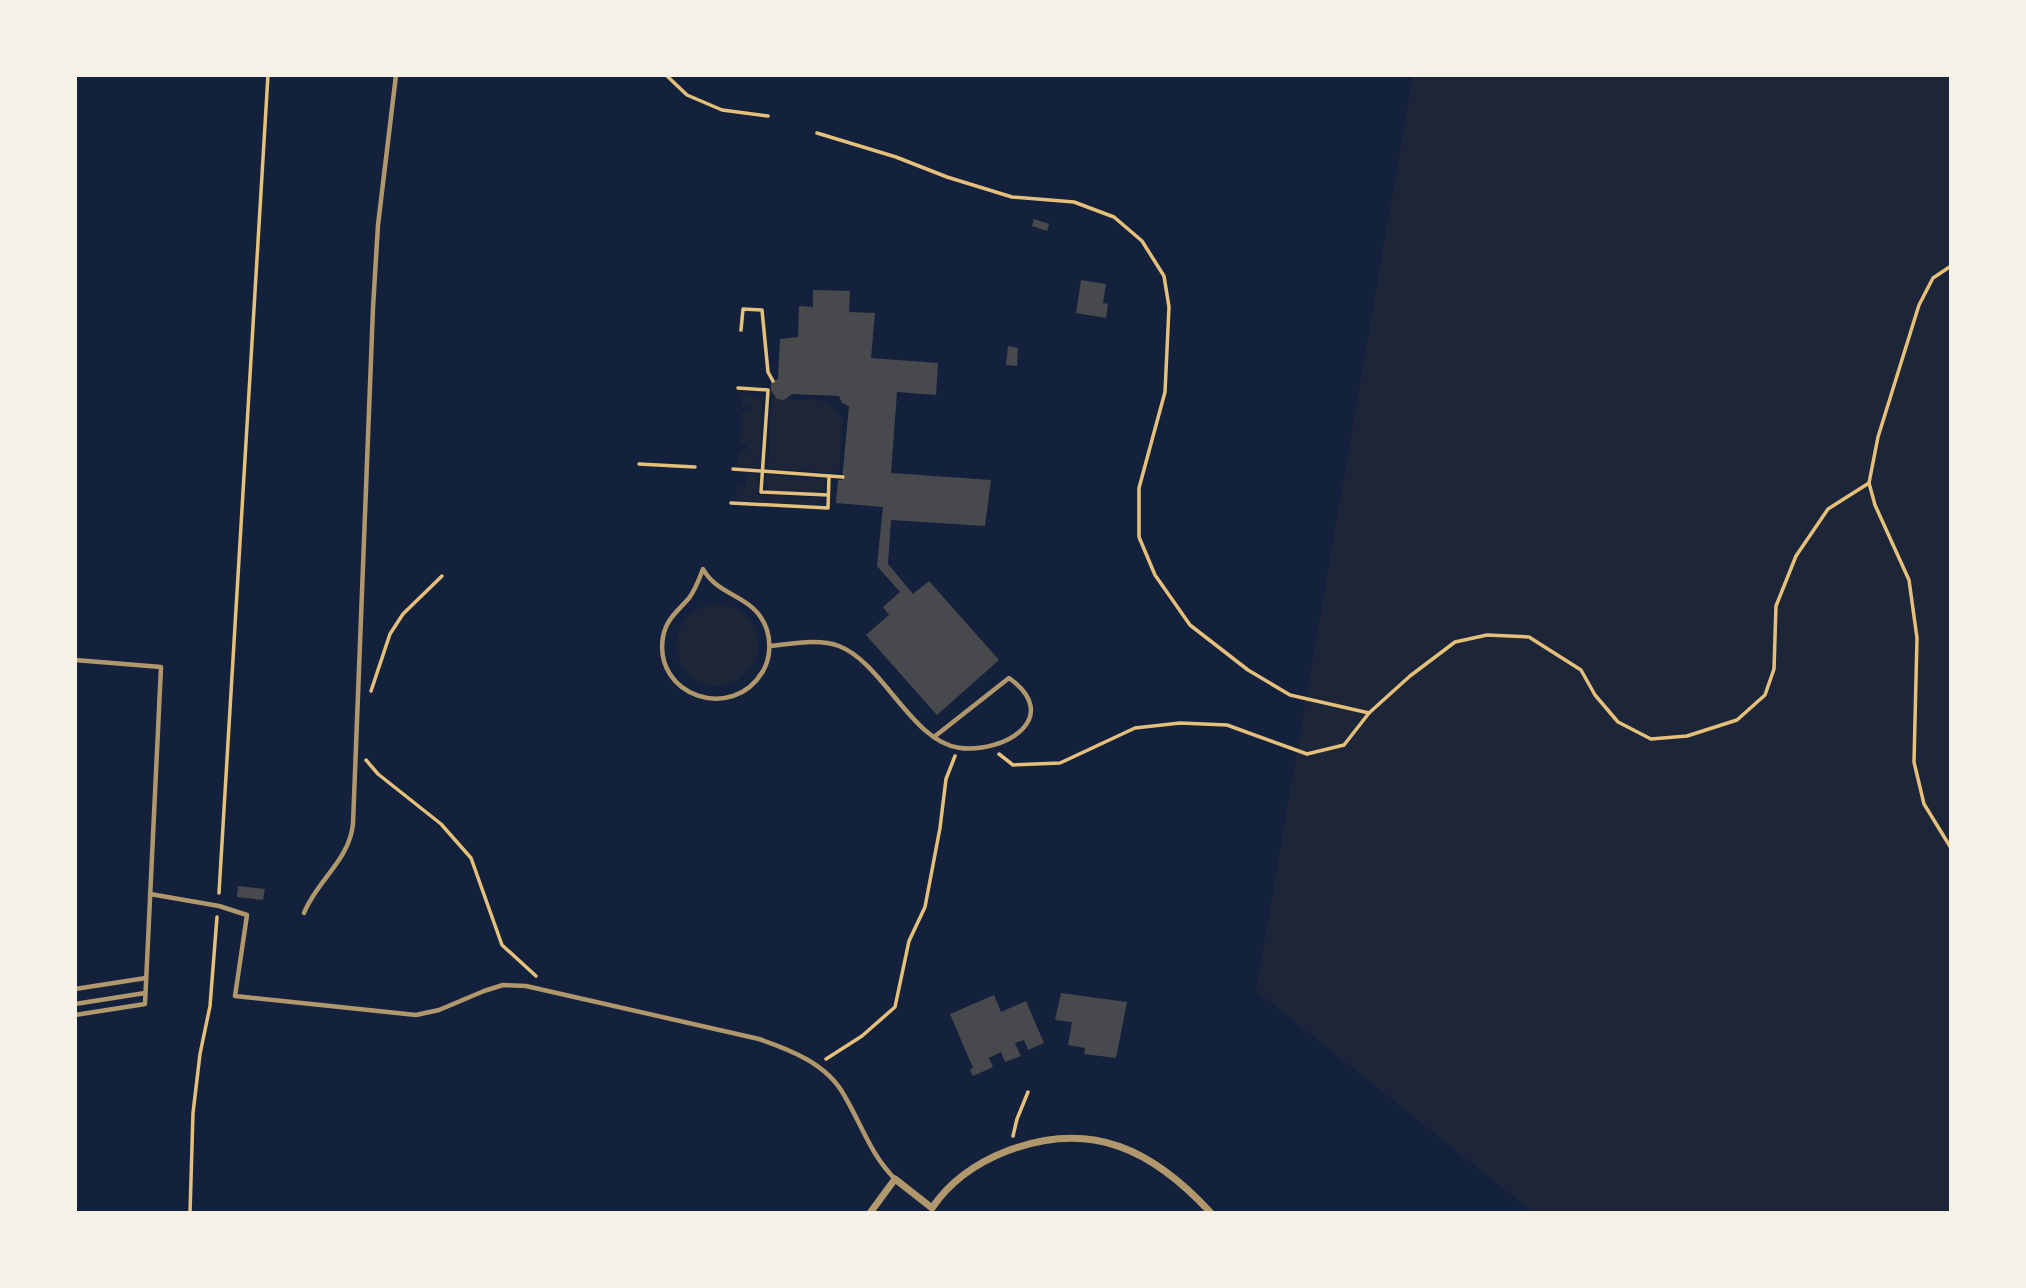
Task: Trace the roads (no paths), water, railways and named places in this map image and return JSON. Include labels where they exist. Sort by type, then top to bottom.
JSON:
[{"type":"street","points":[[870,1213],[895,1179],[932,1208],[959,1176],[993,1157],[1042,1141],[1074,1138],[1110,1143],[1139,1154],[1174,1175],[1212,1213]]},
{"type":"lane","points":[[304,913],[314,892],[337,866],[349,844],[353,824],[373,308],[378,225],[396,75]]},
{"type":"lane","points":[[703,569],[710,581],[749,603],[756,610],[764,620],[770,646],[765,667],[754,684],[736,695],[716,699],[695,695],[678,684],[666,667],[662,652],[663,636],[668,622],[676,609],[689,598],[703,569]]},
{"type":"lane","points":[[770,646],[821,642],[839,646],[856,655],[934,737],[959,748],[990,747],[1021,733],[1028,722],[1030,708],[1027,695],[1020,685],[1010,678],[934,737]]},
{"type":"lane","points":[[75,660],[161,667],[145,1004],[75,1015]]},
{"type":"lane","points":[[150,894],[219,906],[247,915],[235,996],[416,1015],[439,1010],[503,985],[526,986],[759,1039],[796,1053],[816,1066],[840,1088],[876,1159],[895,1179]]},
{"type":"lane","points":[[75,989],[146,978]]},
{"type":"lane","points":[[75,1004],[145,993]]}]
